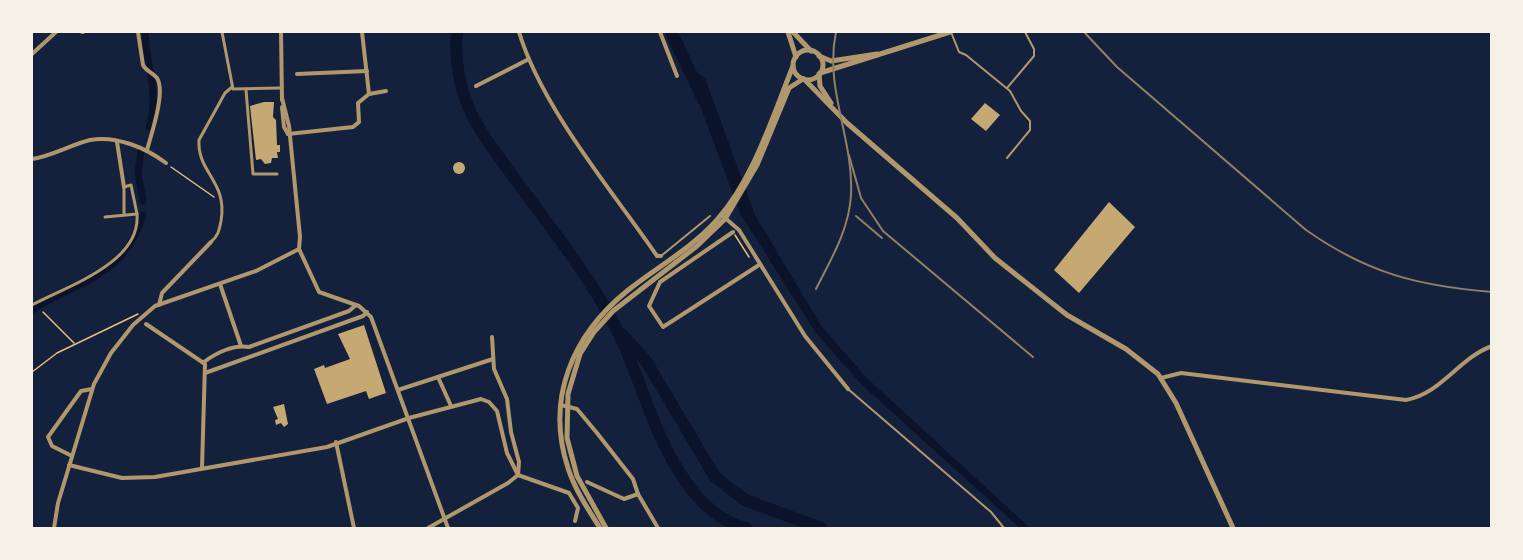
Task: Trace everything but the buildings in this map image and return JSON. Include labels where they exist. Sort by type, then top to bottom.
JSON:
[{"type":"street","points":[[32,54],[56,32]]},
{"type":"street","points":[[138,32],[140,55],[147,70],[156,76],[159,98],[144,149]]},
{"type":"street","points":[[222,32],[232,87],[235,90],[282,88]]},
{"type":"street","points":[[281,32],[282,98],[288,118],[300,237],[299,249],[319,292],[356,305],[367,312],[374,324],[448,528]]},
{"type":"street","points":[[362,32],[369,94]]},
{"type":"street","points":[[519,32],[529,59],[561,120],[657,256],[661,256]]},
{"type":"street","points":[[660,32],[677,76]]},
{"type":"street","points":[[788,32],[796,57]]},
{"type":"street","points":[[794,32],[816,54],[822,64],[819,74],[820,86],[839,115]]},
{"type":"street","points":[[600,528],[569,470],[561,431],[564,405],[572,377],[580,354],[597,323],[620,301],[674,260],[723,217],[748,179],[788,91],[803,79],[812,79],[819,74],[950,32]]},
{"type":"street","points":[[748,179],[796,57],[803,51],[831,61],[887,52]]},
{"type":"street","points":[[476,86],[529,59]]},
{"type":"street","points":[[793,66],[796,74],[839,115],[957,218],[995,258],[1066,315],[1136,356],[1161,378],[1176,403],[1233,528]]},
{"type":"street","points":[[297,74],[367,71]]},
{"type":"street","points":[[159,305],[162,293],[211,243],[219,229],[222,196],[212,180],[201,153],[199,140],[223,96],[232,87]]},
{"type":"street","points":[[246,90],[253,174],[277,174]]},
{"type":"street","points":[[288,134],[353,127],[359,122],[358,103],[369,94],[386,91]]},
{"type":"street","points":[[32,159],[92,140],[117,142],[144,149],[166,163]]},
{"type":"street","points":[[117,142],[124,187],[124,215]]},
{"type":"street","points":[[32,304],[112,262],[128,246],[138,219],[131,185],[124,187]]},
{"type":"street","points":[[105,217],[137,214]]},
{"type":"street","points":[[723,217],[739,230],[757,266],[812,345],[848,388]]},
{"type":"street","points":[[733,232],[660,282],[649,303],[650,310],[666,328],[757,266]]},
{"type":"street","points":[[54,528],[69,465],[92,389],[111,353],[143,315],[159,305],[264,267],[299,249]]},
{"type":"street","points":[[220,284],[241,345]]},
{"type":"street","points":[[204,362],[213,355],[241,345],[249,347],[349,311],[356,305]]},
{"type":"street","points":[[205,373],[363,316],[367,312]]},
{"type":"street","points":[[146,324],[204,362]]},
{"type":"street","points":[[428,528],[508,483],[518,475],[519,462],[507,396],[496,377],[492,337]]},
{"type":"street","points":[[1161,378],[1181,373],[1406,400],[1429,392],[1472,356],[1491,345]]},
{"type":"street","points":[[398,390],[493,359]]},
{"type":"street","points":[[202,468],[204,362]]},
{"type":"street","points":[[438,376],[451,406]]},
{"type":"street","points":[[72,456],[52,447],[48,437],[81,391],[92,389]]},
{"type":"street","points":[[69,465],[128,479],[291,454],[327,447],[409,418],[474,400],[489,402],[497,411],[507,453],[518,475],[569,493],[578,508],[575,521]]},
{"type":"street","points":[[564,405],[577,409],[633,479],[638,494],[658,528]]},
{"type":"street","points":[[564,405],[567,438],[574,468],[606,528]]},
{"type":"street","points":[[336,442],[354,528]]},
{"type":"street","points":[[587,482],[624,499],[638,494]]},
{"type":"lane","points":[[950,32],[959,52],[1007,88],[1031,126],[1007,158]]},
{"type":"lane","points":[[1007,88],[1034,54],[1025,32]]},
{"type":"lane","points":[[661,256],[710,216]]},
{"type":"lane","points":[[848,388],[982,505],[1004,528]]},
{"type":"path","points":[[166,163],[209,195],[222,196]]},
{"type":"path","points":[[733,232],[757,266]]},
{"type":"path","points":[[44,312],[74,344]]},
{"type":"path","points":[[32,372],[52,355],[134,314],[143,315]]},
{"type":"water","points":[[664,32],[678,32],[697,72],[705,78],[755,215],[822,327],[867,378],[1030,528],[1020,528],[861,384],[815,332],[740,213],[702,111]]},
{"type":"waterway","points":[[145,32],[153,90],[149,127]]},
{"type":"waterway","points":[[457,32],[456,53],[459,75],[472,115],[490,145],[602,302],[631,362],[655,424],[674,464],[692,490],[712,511],[746,528]]},
{"type":"waterway","points":[[141,151],[138,174],[143,201]]},
{"type":"waterway","points":[[32,310],[112,265],[135,236],[143,215]]},
{"type":"waterway","points":[[622,334],[646,361],[715,477],[745,500],[821,528]]},
{"type":"railway","points":[[816,289],[843,232],[850,208],[851,174],[834,74],[833,53],[836,32]]},
{"type":"railway","points":[[1084,32],[1117,67],[1306,230],[1328,245],[1350,257],[1394,275],[1440,286],[1492,292]]},
{"type":"railway","points":[[849,155],[861,198],[883,231],[1033,357]]},
{"type":"railway","points":[[856,216],[882,238]]}]
